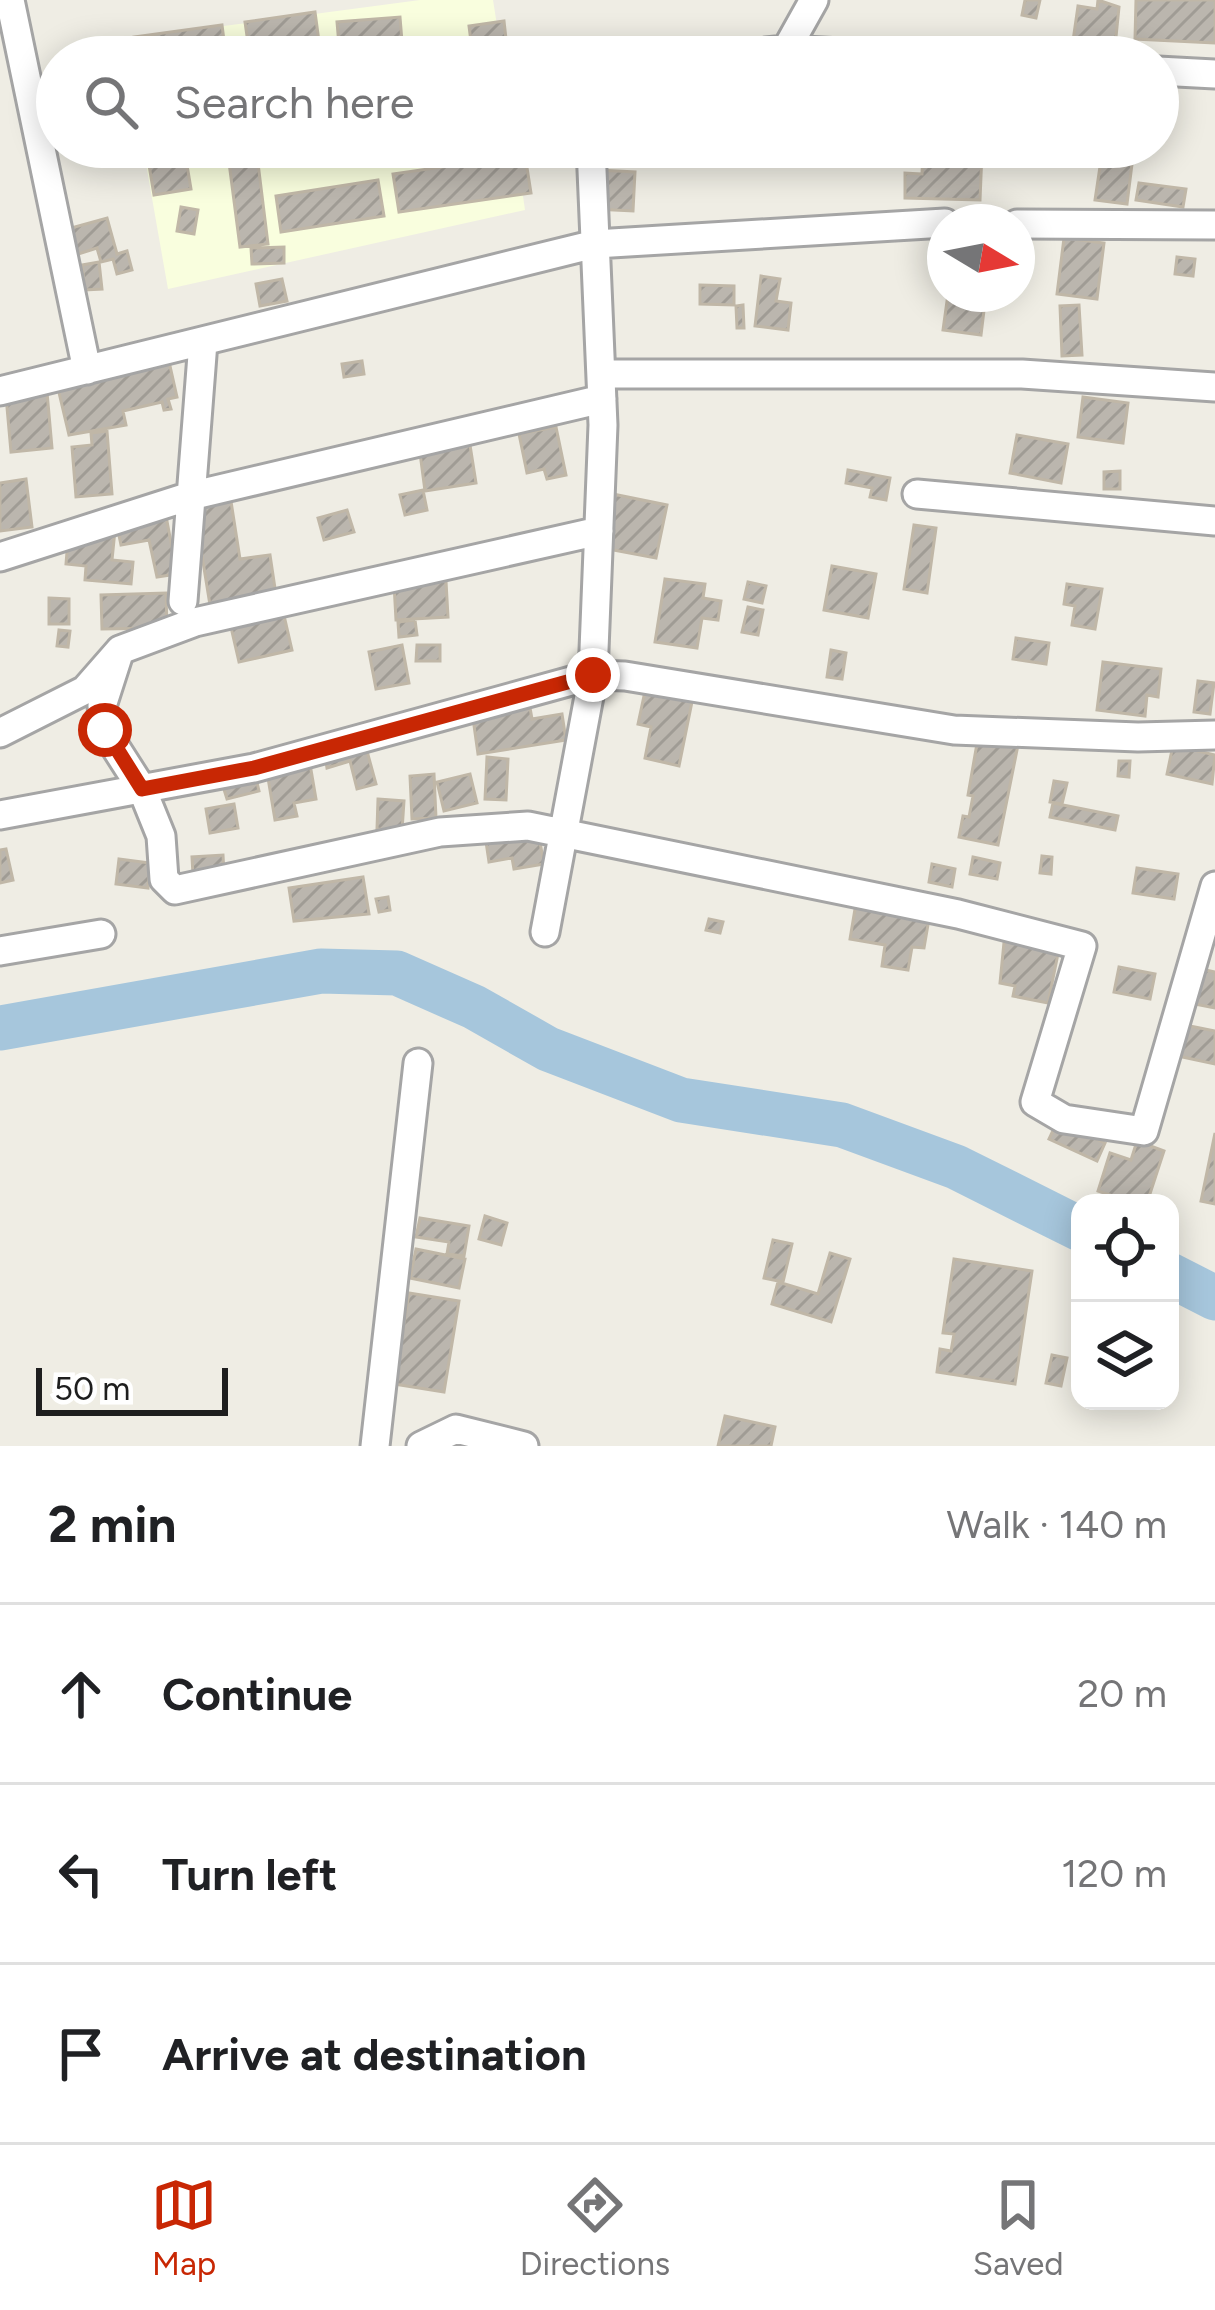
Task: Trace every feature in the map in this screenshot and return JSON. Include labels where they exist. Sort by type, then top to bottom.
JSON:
[{"type":"street","points":[[10,0],[36,125]]},
{"type":"street","points":[[794,36],[814,0]]},
{"type":"street","points":[[1179,72],[1215,74]]},
{"type":"street","points":[[45,168],[87,370]]},
{"type":"street","points":[[545,932],[593,675],[602,387],[592,168]]},
{"type":"street","points":[[0,392],[596,244],[927,224]]},
{"type":"street","points":[[1035,224],[1215,225]]},
{"type":"street","points":[[183,601],[202,342]]},
{"type":"street","points":[[0,557],[190,496],[602,387],[1022,374],[1215,387]]},
{"type":"street","points":[[917,494],[1215,521]]},
{"type":"street","points":[[0,733],[85,690],[120,650],[195,622],[599,531]]},
{"type":"street","points":[[120,650],[102,706],[105,730],[142,789],[160,836],[164,879],[175,890],[440,832],[528,826],[958,914],[1082,946],[1035,1102],[1064,1119],[1144,1131],[1215,886]]},
{"type":"street","points":[[0,815],[254,768],[593,675],[625,676],[954,730],[1215,735]]},
{"type":"street","points":[[0,951],[101,934]]},
{"type":"street","points":[[375,1446],[418,1063]]},
{"type":"street","points":[[421,1446],[456,1429],[524,1446]]},
{"type":"shaded area","points":[[420,0],[493,0],[499,36],[148,36]]},
{"type":"shaded area","points":[[147,168],[519,168],[525,210],[168,289]]},
{"type":"building","points":[[1025,0],[1040,0],[1036,18],[1022,15]]},
{"type":"building","points":[[1098,0],[1119,7],[1116,36],[1074,36],[1078,6],[1097,9]]},
{"type":"building","points":[[1136,0],[1215,0],[1215,43],[1179,41],[1179,36],[1135,36]]},
{"type":"building","points":[[315,12],[318,36],[247,36],[245,22]]},
{"type":"building","points":[[400,17],[402,36],[338,36],[337,22]]},
{"type":"building","points":[[504,21],[506,36],[470,36],[469,26]]},
{"type":"building","points":[[222,25],[223,36],[141,36]]},
{"type":"building","points":[[150,168],[188,168],[191,189],[154,195]]},
{"type":"building","points":[[230,168],[259,168],[268,244],[240,247]]},
{"type":"building","points":[[435,168],[527,168],[531,193],[399,212],[393,174]]},
{"type":"building","points":[[922,168],[981,168],[980,200],[905,198],[905,173],[922,174]]},
{"type":"building","points":[[1100,168],[1132,168],[1127,204],[1095,200]]},
{"type":"building","points":[[598,170],[635,172],[633,211],[595,209]]},
{"type":"building","points":[[378,180],[384,216],[281,232],[276,196]]},
{"type":"building","points":[[1139,183],[1186,189],[1183,207],[1136,200]]},
{"type":"building","points":[[181,207],[198,210],[194,234],[177,231]]},
{"type":"building","points":[[107,218],[117,254],[127,251],[132,270],[117,274],[113,259],[101,262],[97,248],[78,254],[71,228]]},
{"type":"building","points":[[1064,238],[1104,243],[1097,299],[1057,294]]},
{"type":"building","points":[[284,247],[284,263],[252,264],[251,248]]},
{"type":"building","points":[[1177,257],[1195,259],[1193,276],[1175,274]]},
{"type":"building","points":[[99,262],[102,289],[85,290],[82,265]]},
{"type":"building","points":[[761,276],[780,279],[776,301],[791,303],[788,330],[755,326]]},
{"type":"building","points":[[282,279],[287,301],[260,306],[256,284]]},
{"type":"building","points":[[700,285],[734,286],[734,305],[700,304]]},
{"type":"building","points":[[743,305],[744,328],[737,328],[736,306]]},
{"type":"building","points":[[1079,305],[1082,355],[1062,356],[1060,306]]},
{"type":"building","points":[[946,312],[984,312],[981,335],[943,330]]},
{"type":"building","points":[[168,357],[177,397],[168,399],[171,409],[164,410],[162,402],[123,411],[126,425],[69,435],[57,384]]},
{"type":"building","points":[[362,361],[364,374],[344,377],[342,364]]},
{"type":"building","points":[[47,392],[52,448],[11,452],[6,396]]},
{"type":"building","points":[[1083,397],[1128,403],[1123,443],[1078,437]]},
{"type":"building","points":[[556,427],[566,475],[547,479],[544,469],[527,473],[519,434]]},
{"type":"building","points":[[107,431],[112,494],[76,497],[72,447],[92,445],[91,433]]},
{"type":"building","points":[[1017,435],[1068,444],[1061,483],[1010,473]]},
{"type":"building","points":[[470,445],[476,483],[425,491],[420,453]]},
{"type":"building","points":[[848,470],[890,478],[886,500],[870,497],[872,488],[846,483]]},
{"type":"building","points":[[1120,471],[1120,489],[1104,489],[1104,472]]},
{"type":"building","points":[[26,479],[32,527],[0,531],[0,483]]},
{"type":"building","points":[[423,490],[427,510],[405,515],[400,495]]},
{"type":"building","points":[[613,494],[667,505],[656,558],[603,548]]},
{"type":"building","points":[[230,495],[240,559],[270,555],[276,595],[210,605],[193,500]]},
{"type":"building","points":[[347,510],[354,532],[324,540],[318,518]]},
{"type":"building","points":[[166,516],[177,574],[157,577],[149,540],[121,545],[117,526]]},
{"type":"building","points":[[914,525],[936,528],[927,593],[904,589]]},
{"type":"building","points":[[95,528],[115,530],[112,560],[133,562],[131,584],[85,580],[86,566],[66,564],[68,539],[93,541]]},
{"type":"building","points":[[832,566],[876,574],[868,618],[824,610]]},
{"type":"building","points":[[665,579],[705,584],[703,598],[721,601],[718,620],[702,618],[697,648],[655,642]]},
{"type":"building","points":[[446,581],[448,617],[396,620],[394,584]]},
{"type":"building","points":[[748,582],[766,586],[762,603],[744,599]]},
{"type":"building","points":[[1067,584],[1102,589],[1095,629],[1072,625],[1075,606],[1064,604]]},
{"type":"building","points":[[166,593],[167,628],[102,629],[101,595]]},
{"type":"building","points":[[49,598],[69,599],[69,624],[49,624]]},
{"type":"building","points":[[748,607],[763,610],[758,635],[742,632]]},
{"type":"building","points":[[283,611],[292,650],[239,662],[230,623]]},
{"type":"building","points":[[415,620],[417,635],[399,637],[398,622]]},
{"type":"building","points":[[59,630],[70,631],[68,647],[57,646]]},
{"type":"building","points":[[1016,638],[1049,643],[1046,664],[1013,659]]},
{"type":"building","points":[[402,645],[409,683],[376,689],[369,652]]},
{"type":"building","points":[[417,645],[440,645],[440,661],[416,661]]},
{"type":"building","points":[[831,650],[846,653],[842,679],[827,677]]},
{"type":"building","points":[[1103,662],[1161,669],[1158,697],[1147,695],[1145,716],[1097,710]]},
{"type":"building","points":[[648,677],[695,687],[679,766],[645,758],[651,727],[638,724]]},
{"type":"building","points":[[1198,681],[1214,683],[1210,714],[1194,712]]},
{"type":"building","points":[[529,702],[532,719],[562,714],[566,740],[478,754],[472,711]]},
{"type":"building","points":[[979,732],[1019,740],[998,845],[959,837],[973,796],[968,795]]},
{"type":"building","points":[[1173,745],[1215,755],[1212,784],[1167,774]]},
{"type":"building","points":[[367,751],[376,784],[357,789],[350,761],[327,768],[326,762]]},
{"type":"building","points":[[487,757],[508,759],[506,800],[485,799]]},
{"type":"building","points":[[1119,761],[1130,761],[1129,777],[1118,776]]},
{"type":"building","points":[[310,764],[316,799],[294,803],[297,816],[275,820],[267,772]]},
{"type":"building","points":[[255,774],[259,791],[227,799],[222,783]]},
{"type":"building","points":[[434,774],[436,818],[412,819],[410,776]]},
{"type":"building","points":[[470,774],[477,803],[444,811],[437,782]]},
{"type":"building","points":[[1054,781],[1067,783],[1062,804],[1050,802]]},
{"type":"building","points":[[378,799],[404,801],[402,831],[377,829]]},
{"type":"building","points":[[1053,803],[1118,816],[1115,830],[1050,817]]},
{"type":"building","points":[[234,804],[238,828],[210,833],[206,809]]},
{"type":"building","points":[[537,826],[544,864],[514,869],[512,858],[489,862],[485,835]]},
{"type":"building","points":[[6,849],[13,880],[0,883],[0,850]]},
{"type":"building","points":[[223,855],[224,873],[193,875],[192,857]]},
{"type":"building","points":[[1042,856],[1052,857],[1051,874],[1040,873]]},
{"type":"building","points":[[973,857],[1000,863],[997,879],[970,874]]},
{"type":"building","points":[[119,859],[150,863],[148,888],[116,884]]},
{"type":"building","points":[[932,864],[955,869],[952,887],[929,882]]},
{"type":"building","points":[[1137,868],[1178,874],[1174,899],[1133,893]]},
{"type":"building","points":[[363,877],[369,914],[294,921],[289,888]]},
{"type":"building","points":[[388,897],[390,910],[379,912],[376,899]]},
{"type":"building","points":[[856,903],[930,913],[924,948],[912,947],[908,970],[882,966],[885,945],[850,939]]},
{"type":"building","points":[[709,919],[723,922],[720,933],[706,930]]},
{"type":"building","points":[[1005,932],[1060,944],[1048,1003],[1013,996],[1015,986],[1000,983]]},
{"type":"building","points":[[1119,967],[1155,974],[1150,999],[1114,992]]},
{"type":"building","points":[[1197,968],[1215,972],[1215,1008],[1190,1003]]},
{"type":"building","points":[[1185,1025],[1215,1031],[1215,1064],[1178,1056]]},
{"type":"building","points":[[1057,1122],[1105,1143],[1097,1161],[1049,1139]]},
{"type":"building","points":[[1215,1133],[1215,1204],[1201,1201]]},
{"type":"building","points":[[1137,1141],[1164,1151],[1150,1194],[1098,1191],[1110,1153],[1131,1160]]},
{"type":"building","points":[[485,1216],[507,1223],[501,1245],[479,1239]]},
{"type":"building","points":[[420,1218],[469,1226],[464,1256],[447,1254],[449,1242],[416,1237]]},
{"type":"building","points":[[773,1240],[792,1244],[783,1282],[764,1278]]},
{"type":"building","points":[[416,1249],[465,1259],[459,1288],[410,1278]]},
{"type":"building","points":[[830,1253],[850,1259],[831,1322],[772,1304],[778,1282],[818,1294]]},
{"type":"building","points":[[954,1259],[1032,1271],[1015,1384],[937,1372],[940,1349],[951,1351],[954,1334],[943,1333]]},
{"type":"building","points":[[409,1293],[459,1301],[444,1392],[394,1384]]},
{"type":"building","points":[[1052,1355],[1067,1358],[1061,1386],[1046,1383]]},
{"type":"building","points":[[725,1416],[775,1427],[771,1446],[718,1446]]},
{"type":"waterway","points":[[0,1028],[321,971],[397,973],[474,1007],[548,1049],[681,1100],[842,1125],[956,1167],[1071,1224]]},
{"type":"waterway","points":[[1179,1280],[1215,1298]]},
{"type":"route","points":[[105,730],[142,789],[254,768],[593,675]]}]
